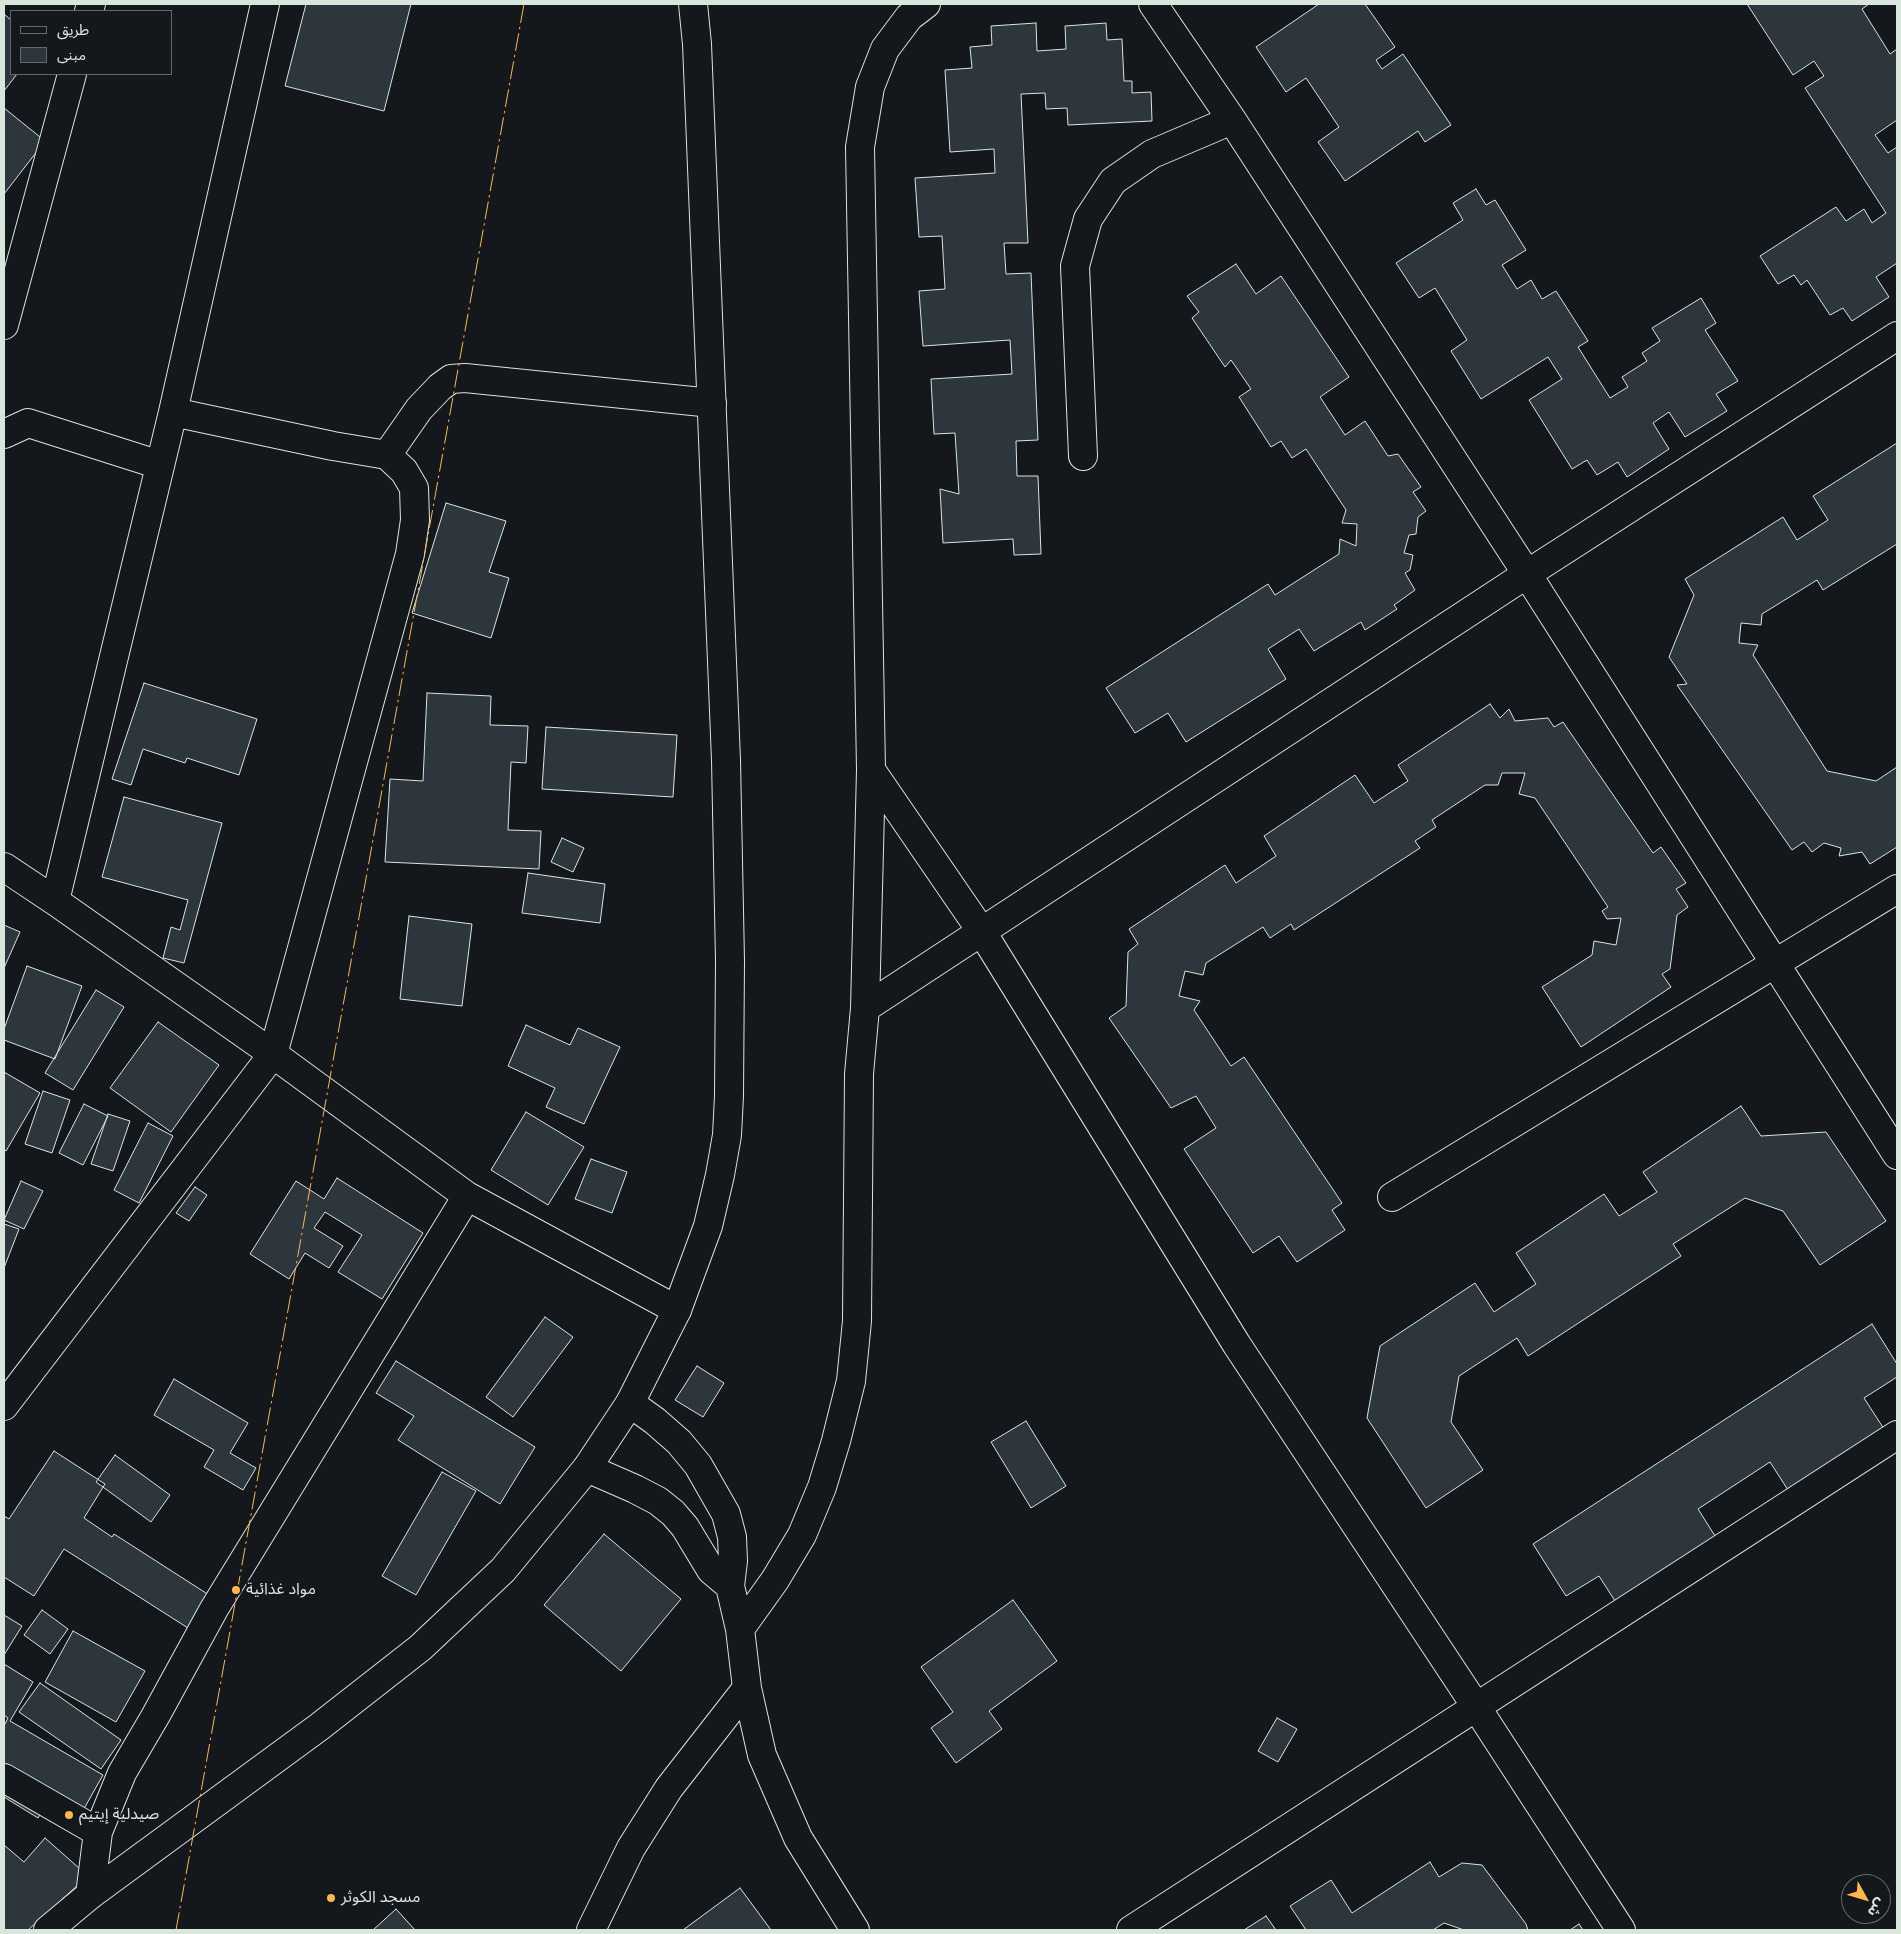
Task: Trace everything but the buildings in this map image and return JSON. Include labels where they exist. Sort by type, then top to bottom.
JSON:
[{"type":"street","points":[[55,900],[174,412],[265,4]]},
{"type":"street","points":[[48,1930],[90,1896],[319,1727],[420,1648],[503,1570],[587,1468],[630,1403],[677,1310],[708,1226],[727,1135],[730,961],[726,760],[698,54],[693,4]]},
{"type":"street","points":[[740,1629],[775,1580],[802,1535],[822,1487],[851,1381],[857,1321],[859,1074],[865,1008],[871,770],[860,147],[870,87],[884,49],[909,17],[926,4]]},
{"type":"street","points":[[1153,4],[1232,120],[1527,574],[1897,1155]]},
{"type":"street","points":[[4,325],[72,75]]},
{"type":"street","points":[[1083,456],[1075,266],[1088,219],[1113,181],[1152,154],[1232,120]]},
{"type":"street","points":[[865,1008],[1527,574],[1897,336]]},
{"type":"street","points":[[387,455],[419,408],[440,387],[451,380],[465,378],[712,403]]},
{"type":"street","points":[[4,1406],[273,1054],[410,554],[415,520],[414,488],[404,471],[387,455],[333,446],[174,412]]},
{"type":"street","points":[[4,434],[28,423],[160,465]]},
{"type":"street","points":[[871,770],[982,932],[1237,1345],[1478,1708],[1621,1930]]},
{"type":"street","points":[[4,867],[55,900],[273,1054],[467,1196],[677,1310]]},
{"type":"street","points":[[1392,1197],[1897,889]]},
{"type":"street","points":[[90,1896],[98,1832],[122,1773],[214,1609],[467,1196]]},
{"type":"street","points":[[630,1403],[679,1442],[698,1465],[726,1514],[732,1537],[733,1561],[730,1586],[740,1629],[747,1688],[762,1755],[798,1838],[855,1930]]},
{"type":"street","points":[[1131,1930],[1478,1708],[1897,1435]]},
{"type":"street","points":[[587,1468],[634,1489],[666,1507],[685,1527],[711,1570],[730,1586]]},
{"type":"street","points":[[591,1930],[631,1848],[670,1788],[747,1688]]},
{"type":"street","points":[[4,1778],[98,1832]]},
{"type":"power","points":[[176,1930],[524,4]]},
{"type":"place","name":"مواد غذائية","points":[[236,1590]]},
{"type":"place","name":"صيدلية إيتيم","points":[[69,1815]]},
{"type":"place","name":"مسجد الكوثر","points":[[331,1898]]}]
